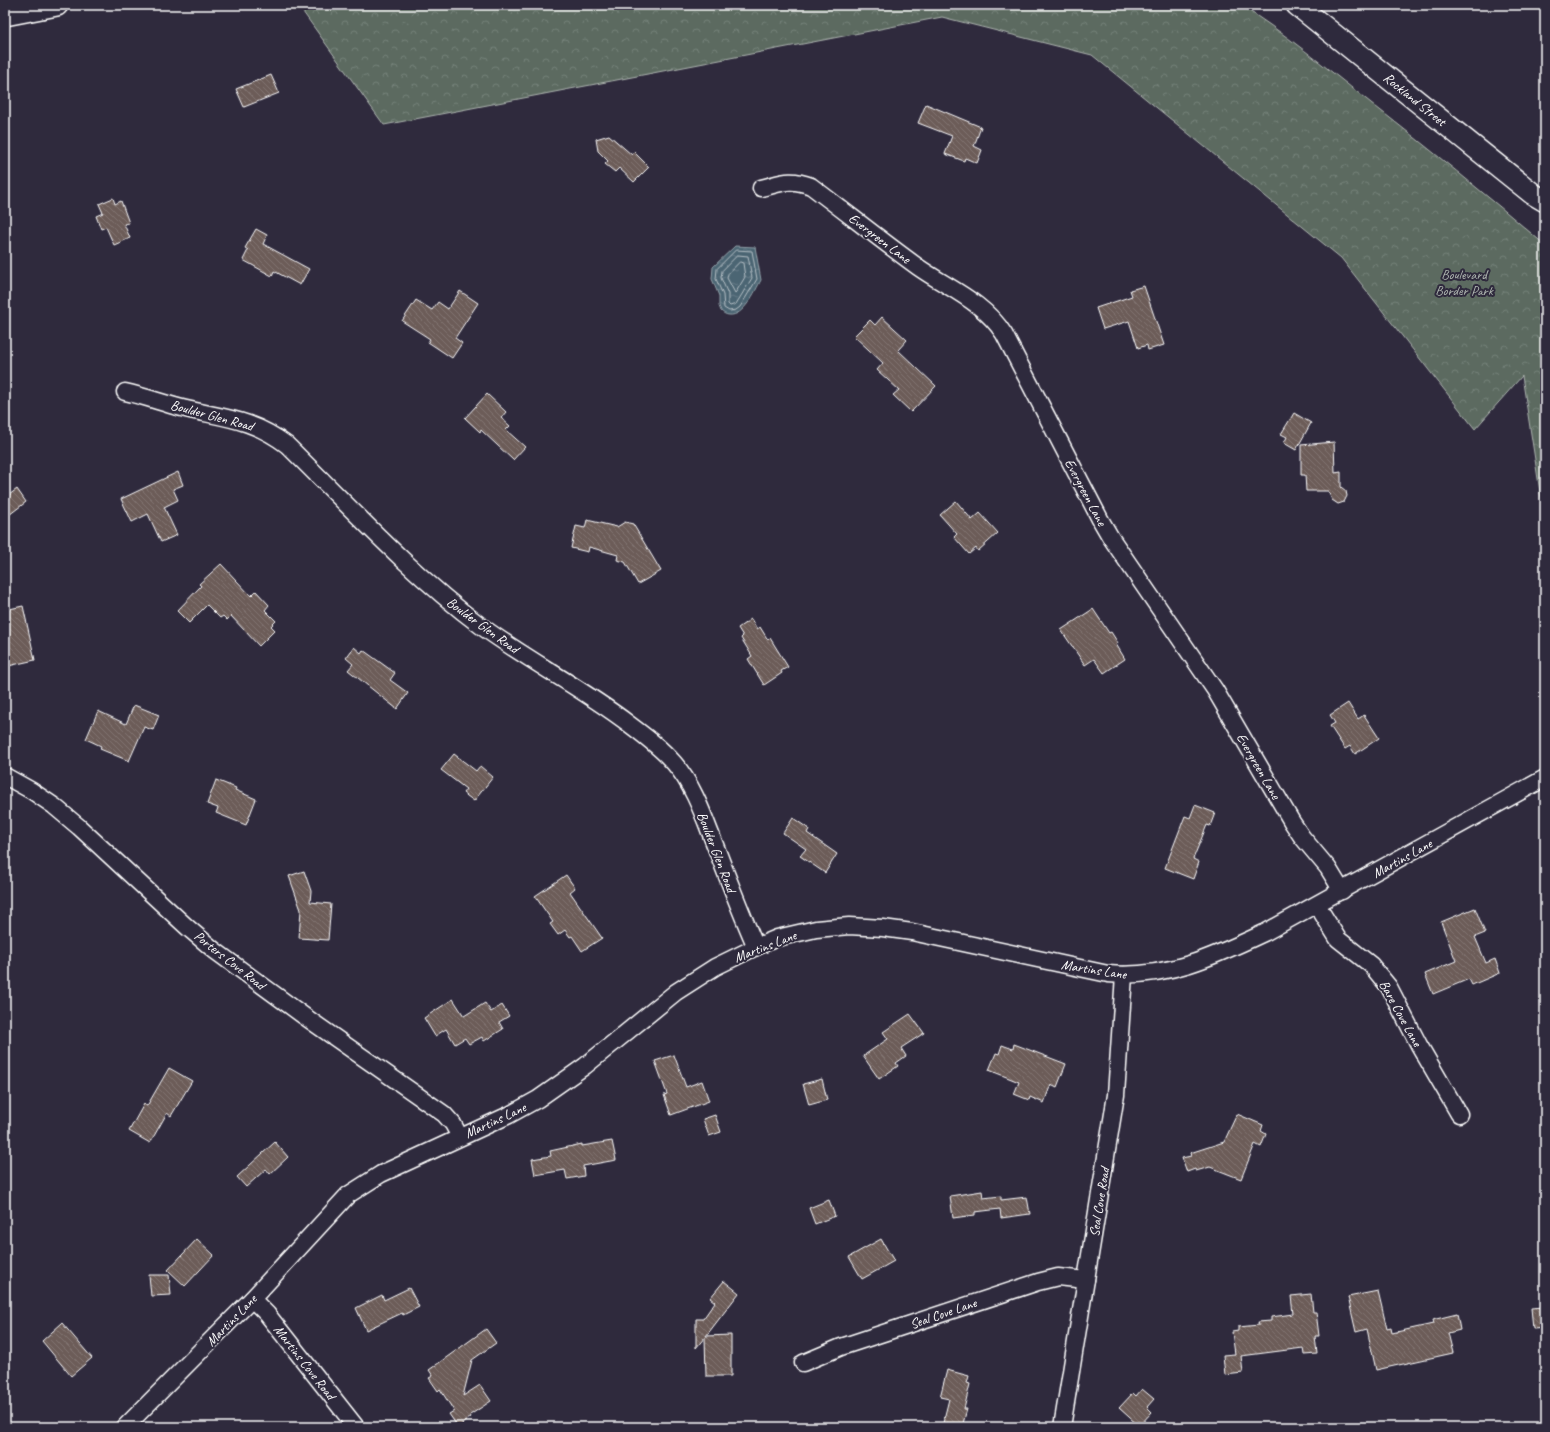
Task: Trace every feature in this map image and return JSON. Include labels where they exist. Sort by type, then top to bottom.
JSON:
[{"type":"main road","points":[[5,16],[56,5]]},
{"type":"main road","name":"Rockland Street","points":[[1297,5],[1541,201]]},
{"type":"street","name":"Evergreen Lane","points":[[761,188],[790,181],[800,182],[811,186],[912,262],[982,307],[994,319],[1004,334],[1097,514],[1111,538],[1206,676],[1292,822],[1302,837],[1328,868],[1342,891]]},
{"type":"street","name":"Boulder Glen Road","points":[[125,392],[179,407],[233,418],[254,425],[272,434],[287,445],[427,582],[454,605],[498,638],[602,704],[657,746],[675,764],[692,788],[756,947]]},
{"type":"street","name":"Porters Cove Road","points":[[5,776],[32,791],[54,806],[214,950],[304,1016],[444,1114],[453,1124],[460,1137]]},
{"type":"street","name":"Martins Lane","points":[[125,1427],[252,1298],[348,1195],[381,1174],[515,1112],[554,1090],[676,992],[715,967],[756,947],[788,935],[816,929],[849,926],[883,928],[919,933],[1095,972],[1124,975],[1158,973],[1196,963],[1266,932],[1545,778]]},
{"type":"street","name":"Bare Cove Lane","points":[[1317,905],[1338,939],[1371,965],[1389,987],[1418,1045],[1459,1114]]},
{"type":"street","name":"Seal Cove Road","points":[[1062,1427],[1116,1095],[1124,975]]},
{"type":"street","name":"Seal Cove Lane","points":[[803,1363],[841,1348],[1038,1282],[1058,1277],[1086,1280]]},
{"type":"street","name":"Martins Cove Road","points":[[252,1298],[267,1314],[356,1427]]},
{"type":"green space","name":"Boulevard Border Park","points":[[298,5],[1240,5],[1273,27],[1320,63],[1457,171],[1545,245],[1545,524],[1522,376],[1475,429],[1341,258],[1092,55],[942,17],[384,125]]},
{"type":"water","points":[[735,246],[755,247],[761,280],[744,308],[734,315],[728,315],[721,311],[719,306],[719,296],[712,279],[713,267]]},
{"type":"building","points":[[271,75],[279,93],[244,107],[236,89]]},
{"type":"building","points":[[926,104],[981,127],[974,146],[982,150],[977,163],[965,158],[964,161],[945,154],[952,136],[918,123]]},
{"type":"building","points":[[609,135],[632,155],[634,152],[649,167],[634,182],[619,168],[615,172],[605,164],[608,161],[598,151],[596,139]]},
{"type":"building","points":[[113,198],[115,204],[121,201],[129,223],[124,224],[130,238],[114,245],[106,227],[101,229],[96,216],[103,213],[99,204]]},
{"type":"building","points":[[256,229],[267,235],[263,244],[309,269],[300,285],[274,271],[272,276],[243,260],[248,250],[245,248]]},
{"type":"building","points":[[1144,286],[1164,345],[1148,350],[1147,345],[1138,348],[1129,321],[1103,329],[1096,308],[1132,296],[1130,290]]},
{"type":"building","points":[[460,291],[478,303],[455,338],[462,343],[452,358],[428,342],[430,339],[402,321],[416,300],[432,310],[438,302],[448,309]]},
{"type":"building","points":[[882,317],[907,340],[898,350],[936,386],[911,412],[893,395],[899,390],[877,370],[883,363],[854,336],[870,320],[875,325]]},
{"type":"building","points":[[487,394],[506,412],[501,418],[510,426],[506,430],[525,447],[513,460],[481,430],[480,432],[465,418]]},
{"type":"building","points":[[1294,413],[1311,423],[1296,450],[1284,443],[1287,437],[1281,434]]},
{"type":"building","points":[[1334,442],[1335,473],[1341,472],[1341,487],[1346,491],[1347,496],[1344,502],[1338,504],[1332,500],[1328,491],[1306,491],[1305,475],[1301,475],[1301,445]]},
{"type":"building","points":[[178,472],[183,485],[173,489],[178,500],[164,507],[177,535],[161,542],[148,514],[132,522],[121,499]]},
{"type":"building","points":[[17,489],[26,502],[5,518],[5,498]]},
{"type":"building","points":[[956,501],[972,520],[980,513],[998,533],[978,551],[976,548],[969,554],[954,537],[957,534],[940,515]]},
{"type":"building","points":[[587,520],[617,527],[625,522],[633,524],[661,571],[638,584],[625,562],[617,560],[618,555],[589,547],[588,552],[571,548],[576,526],[585,528]]},
{"type":"building","points":[[221,564],[251,596],[256,591],[269,605],[265,610],[276,621],[271,626],[275,630],[259,646],[231,616],[227,620],[223,616],[220,618],[207,605],[189,623],[177,611],[201,586],[199,584]]},
{"type":"building","points":[[23,606],[35,660],[8,666],[5,649],[5,610]]},
{"type":"building","points":[[1093,609],[1109,633],[1111,632],[1125,659],[1104,673],[1094,659],[1085,665],[1061,630]]},
{"type":"building","points":[[751,619],[757,629],[760,627],[768,640],[770,638],[788,667],[764,685],[748,659],[752,656],[741,638],[743,636],[738,628]]},
{"type":"building","points":[[354,647],[361,653],[363,650],[395,673],[390,680],[408,693],[397,709],[348,670],[353,664],[346,658]]},
{"type":"building","points":[[1348,703],[1358,719],[1364,715],[1379,738],[1355,754],[1350,746],[1345,749],[1330,726],[1335,723],[1330,715]]},
{"type":"building","points":[[134,705],[159,715],[153,730],[144,727],[129,761],[100,749],[101,746],[86,739],[98,711],[126,724]]},
{"type":"building","points":[[454,754],[476,771],[480,766],[493,777],[474,801],[463,793],[466,789],[441,770]]},
{"type":"building","points":[[216,780],[236,788],[235,790],[256,799],[246,825],[216,813],[218,808],[207,804]]},
{"type":"building","points":[[1195,805],[1215,813],[1210,826],[1207,825],[1193,859],[1199,862],[1193,879],[1165,868],[1185,816],[1190,818]]},
{"type":"building","points":[[793,818],[809,829],[807,833],[837,854],[825,873],[800,856],[806,849],[783,833]]},
{"type":"building","points":[[304,871],[311,891],[310,902],[331,904],[328,940],[299,938],[301,910],[289,876]]},
{"type":"building","points":[[566,875],[575,888],[570,892],[602,938],[582,951],[572,936],[570,937],[565,930],[558,935],[550,924],[553,922],[535,896]]},
{"type":"building","points":[[1475,908],[1485,933],[1475,937],[1486,963],[1495,959],[1500,973],[1472,985],[1469,979],[1433,994],[1425,974],[1456,961],[1441,922]]},
{"type":"building","points":[[453,999],[464,1016],[485,1003],[491,1012],[502,1005],[509,1016],[499,1022],[503,1029],[484,1041],[482,1037],[469,1044],[465,1038],[455,1044],[446,1029],[435,1036],[424,1018]]},
{"type":"building","points":[[910,1014],[924,1033],[901,1048],[906,1056],[896,1063],[898,1066],[879,1079],[863,1056],[888,1039],[883,1032]]},
{"type":"building","points":[[1014,1044],[1066,1064],[1057,1087],[1051,1084],[1044,1103],[1030,1097],[1029,1100],[1014,1094],[1019,1082],[989,1070],[996,1053],[999,1054],[1002,1045],[1013,1049]]},
{"type":"building","points":[[674,1055],[686,1087],[702,1081],[709,1101],[671,1115],[664,1095],[667,1094],[655,1061]]},
{"type":"building","points":[[169,1068],[192,1081],[171,1116],[167,1113],[150,1143],[129,1131],[144,1104],[147,1106]]},
{"type":"building","points":[[822,1079],[827,1100],[809,1105],[803,1084]]},
{"type":"building","points":[[1237,1114],[1263,1125],[1261,1131],[1266,1134],[1261,1147],[1255,1144],[1241,1179],[1210,1167],[1196,1171],[1195,1169],[1187,1172],[1182,1158],[1191,1156],[1190,1153],[1224,1142]]},
{"type":"building","points":[[715,1115],[721,1132],[709,1136],[703,1119]]},
{"type":"building","points":[[612,1141],[616,1160],[583,1166],[584,1176],[567,1179],[565,1170],[535,1175],[532,1159],[551,1156],[550,1151],[582,1144],[582,1146]]},
{"type":"building","points":[[275,1142],[288,1157],[270,1174],[266,1169],[246,1187],[237,1177]]},
{"type":"building","points":[[982,1191],[983,1198],[1001,1196],[1001,1200],[1027,1197],[1030,1214],[1001,1218],[1000,1209],[975,1212],[975,1215],[953,1218],[950,1196]]},
{"type":"building","points":[[829,1200],[835,1216],[815,1224],[809,1208]]},
{"type":"building","points":[[197,1239],[214,1255],[185,1286],[168,1270]]},
{"type":"building","points":[[881,1239],[894,1261],[862,1279],[849,1257]]},
{"type":"building","points":[[149,1275],[169,1275],[171,1295],[151,1296]]},
{"type":"building","points":[[724,1281],[739,1293],[706,1336],[731,1335],[731,1376],[706,1376],[705,1337],[696,1348],[696,1319],[703,1319],[715,1302],[710,1298]]},
{"type":"building","points":[[409,1288],[419,1307],[403,1315],[402,1313],[366,1330],[356,1308],[382,1295],[384,1300]]},
{"type":"building","points":[[1378,1291],[1387,1329],[1391,1328],[1392,1333],[1433,1324],[1432,1320],[1457,1314],[1460,1330],[1448,1333],[1453,1353],[1376,1370],[1367,1329],[1356,1332],[1348,1297]]},
{"type":"building","points":[[1311,1294],[1313,1312],[1316,1312],[1319,1336],[1315,1336],[1317,1354],[1304,1355],[1303,1348],[1241,1356],[1243,1373],[1225,1375],[1223,1355],[1235,1354],[1232,1332],[1238,1331],[1238,1327],[1259,1325],[1258,1322],[1271,1321],[1271,1317],[1293,1314],[1291,1296]]},
{"type":"building","points":[[1545,1307],[1545,1327],[1533,1328],[1531,1308]]},
{"type":"building","points":[[62,1323],[92,1358],[71,1376],[42,1341]]},
{"type":"building","points":[[486,1329],[496,1343],[472,1360],[463,1396],[480,1385],[491,1401],[470,1415],[471,1417],[458,1427],[449,1414],[454,1411],[440,1389],[438,1391],[429,1378],[433,1376],[429,1370]]},
{"type":"building","points":[[947,1370],[969,1376],[967,1383],[970,1384],[964,1409],[967,1409],[962,1427],[942,1427],[949,1399],[940,1397]]},
{"type":"building","points":[[1142,1389],[1154,1399],[1147,1407],[1152,1412],[1139,1426],[1119,1408],[1133,1393],[1136,1396]]}]
